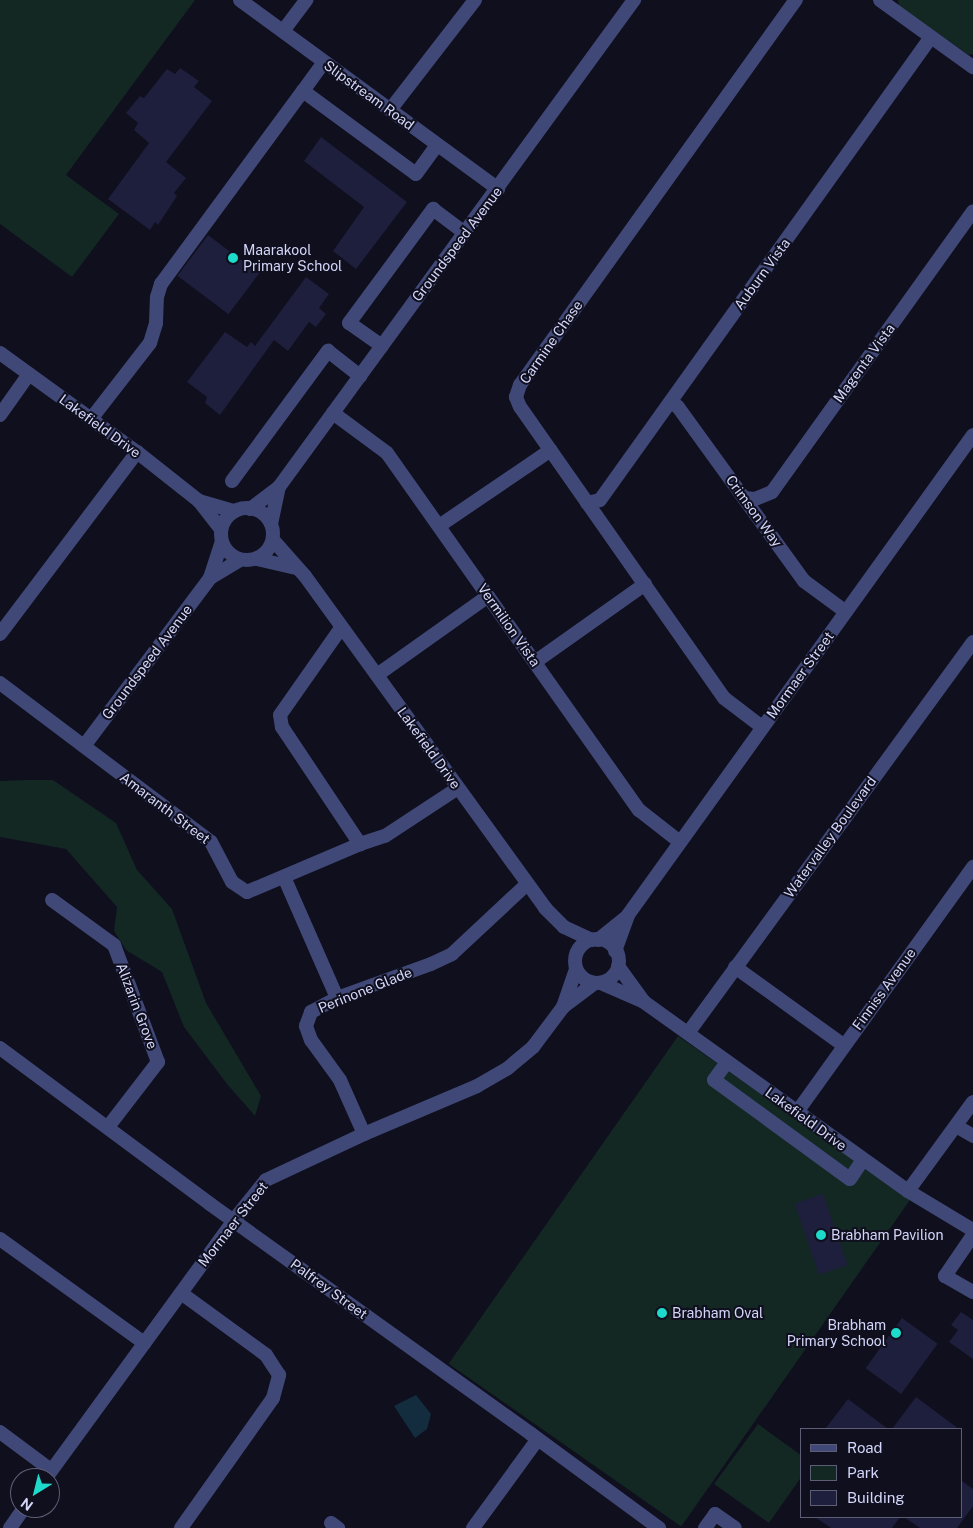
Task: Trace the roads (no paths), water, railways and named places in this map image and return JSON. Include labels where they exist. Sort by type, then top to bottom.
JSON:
[{"type":"street","name":"Slipstream Road","points":[[240,0],[498,189]]},
{"type":"street","points":[[283,31],[306,0]]},
{"type":"street","points":[[390,110],[475,0]]},
{"type":"street","name":"Groundspeed Avenue","points":[[250,508],[280,487],[634,0]]},
{"type":"street","name":"Carmine Chase","points":[[762,728],[724,698],[520,407],[516,397],[520,385],[796,0]]},
{"type":"street","points":[[880,0],[973,67]]},
{"type":"street","name":"Auburn Vista","points":[[587,502],[600,500],[931,37]]},
{"type":"street","points":[[91,419],[150,343],[156,323],[157,297],[160,284],[324,62]]},
{"type":"street","points":[[303,91],[416,174],[437,145]]},
{"type":"street","points":[[382,346],[349,323],[433,209],[464,232]]},
{"type":"street","name":"Magenta Vista","points":[[744,498],[755,499],[772,492],[973,211]]},
{"type":"street","points":[[232,481],[328,351],[360,376]]},
{"type":"street","name":"Lakefield Drive","points":[[0,353],[136,452],[199,501],[221,536]]},
{"type":"street","points":[[0,415],[29,374]]},
{"type":"street","name":"Crimson Way","points":[[671,401],[678,407],[804,581],[846,612]]},
{"type":"street","name":"Vermilion Vista","points":[[333,413],[387,452],[639,810],[680,842]]},
{"type":"street","name":"Mormaer Street","points":[[615,951],[628,915],[973,435]]},
{"type":"street","points":[[439,526],[551,450]]},
{"type":"street","points":[[0,634],[136,452]]},
{"type":"street","name":"Groundspeed Avenue","points":[[271,524],[280,487]]},
{"type":"street","name":"Lakefield Drive","points":[[199,501],[234,511]]},
{"type":"street","points":[[257,559],[268,550],[273,540],[271,524],[260,512],[250,508],[234,511],[227,517],[221,536],[229,554],[240,560],[257,559],[301,572]]},
{"type":"street","name":"Groundspeed Avenue","points":[[210,578],[221,536]]},
{"type":"street","name":"Lakefield Drive","points":[[273,540],[301,572],[377,675],[544,908],[564,927],[595,940]]},
{"type":"street","name":"Groundspeed Avenue","points":[[84,746],[210,578],[240,560]]},
{"type":"street","points":[[535,662],[644,584]]},
{"type":"street","points":[[377,675],[488,596]]},
{"type":"street","points":[[341,628],[280,715],[282,727],[360,844]]},
{"type":"street","name":"Watervalley Boulevard","points":[[688,1033],[971,648]]},
{"type":"street","name":"Amaranth Street","points":[[0,683],[211,842],[232,882],[247,892],[360,844],[385,836],[458,788]]},
{"type":"street","name":"Finniss Avenue","points":[[797,1112],[843,1045],[973,867]]},
{"type":"street","points":[[284,877],[337,998]]},
{"type":"street","name":"Perinone Glade","points":[[364,1134],[340,1080],[311,1040],[306,1026],[311,1012],[337,998],[432,964],[452,954],[527,884]]},
{"type":"street","name":"Alizarin Grove","points":[[52,900],[114,945],[158,1062],[108,1127]]},
{"type":"street","name":"Mormaer Street","points":[[595,940],[628,915]]},
{"type":"street","name":"Lakefield Drive","points":[[564,927],[576,962]]},
{"type":"street","points":[[595,940],[609,943],[615,951],[618,960],[618,966],[612,977],[598,983],[584,978],[576,962],[582,945],[595,940]]},
{"type":"street","name":"Mormaer Street","points":[[52,1468],[234,1220],[266,1180],[364,1134],[477,1086],[508,1068],[533,1047],[563,1006],[576,962]]},
{"type":"street","name":"Lakefield Drive","points":[[618,966],[644,1002]]},
{"type":"street","points":[[735,967],[843,1045]]},
{"type":"street","name":"Lakefield Drive","points":[[598,983],[644,1002],[908,1191],[973,1230]]},
{"type":"street","name":"Mormaer Street","points":[[563,1006],[598,983]]},
{"type":"street","name":"Palfrey Street","points":[[0,1048],[234,1220],[538,1439],[651,1526]]},
{"type":"street","points":[[727,1062],[714,1080],[850,1179],[864,1160]]},
{"type":"street","points":[[908,1191],[973,1102]]},
{"type":"street","points":[[956,1126],[973,1136]]},
{"type":"street","points":[[973,1235],[946,1276],[973,1292]]},
{"type":"street","points":[[0,1239],[144,1343]]},
{"type":"street","points":[[181,1293],[266,1355],[279,1375],[273,1398],[181,1528]]},
{"type":"street","points":[[0,1432],[41,1468]]},
{"type":"street","points":[[473,1528],[538,1439]]},
{"type":"street","points":[[705,1528],[715,1514],[735,1528]]},
{"type":"water","points":[[416,1395],[431,1414],[427,1429],[415,1438],[394,1406]]},
{"type":"place","name":"Maarakool Primary School","points":[[233,258]]},
{"type":"place","name":"Brabham Pavilion","points":[[821,1235]]},
{"type":"place","name":"Brabham Oval","points":[[662,1313]]},
{"type":"place","name":"Brabham Primary School","points":[[896,1333]]}]
